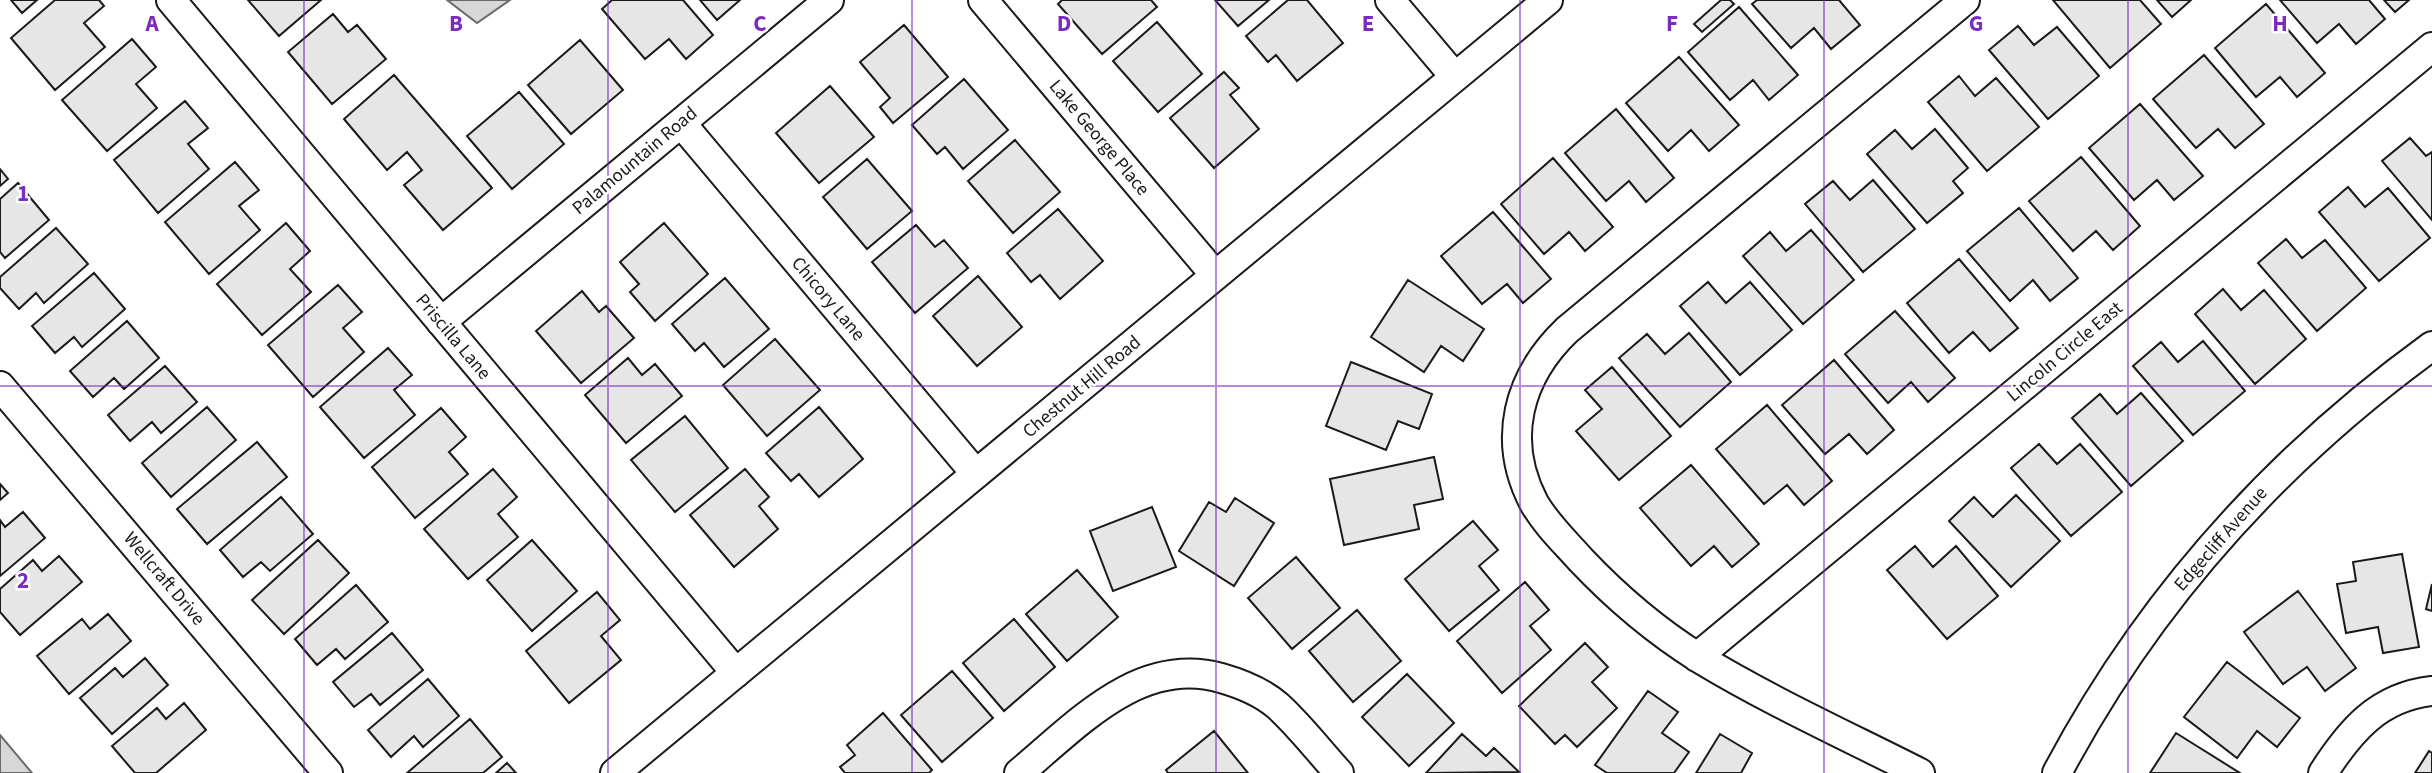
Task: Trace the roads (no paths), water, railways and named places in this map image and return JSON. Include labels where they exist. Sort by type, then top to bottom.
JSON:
[{"type":"street","name":"Priscilla Lane","points":[[171,0],[736,673]]},
{"type":"street","name":"Palamountain Road","points":[[441,322],[830,0]]},
{"type":"street","name":"Lake George Place","points":[[984,0],[1215,275]]},
{"type":"street","points":[[1390,0],[1455,77]]},
{"type":"street","name":"Chestnut Hill Road","points":[[615,773],[1548,0]]},
{"type":"street","points":[[1920,773],[1697,657],[1638,614],[1600,580],[1549,524],[1535,504],[1519,459],[1517,435],[1526,388],[1536,366],[1550,346],[1965,0]]},
{"type":"street","name":"Lincoln Circle East","points":[[1697,657],[2432,47]]},
{"type":"street","name":"Chicory Lane","points":[[681,123],[976,474]]},
{"type":"street","name":"Edgecliff Avenue","points":[[2057,773],[2082,727],[2133,647],[2237,516],[2305,449],[2377,387],[2432,346]]},
{"type":"street","name":"Wellcraft Drive","points":[[0,386],[328,773]]},
{"type":"street","points":[[1019,773],[1120,692],[1142,681],[1189,674],[1214,676],[1237,682],[1259,693],[1278,706],[1339,773]]},
{"type":"street","points":[[2323,773],[2346,738],[2363,722],[2404,697],[2432,691]]}]
